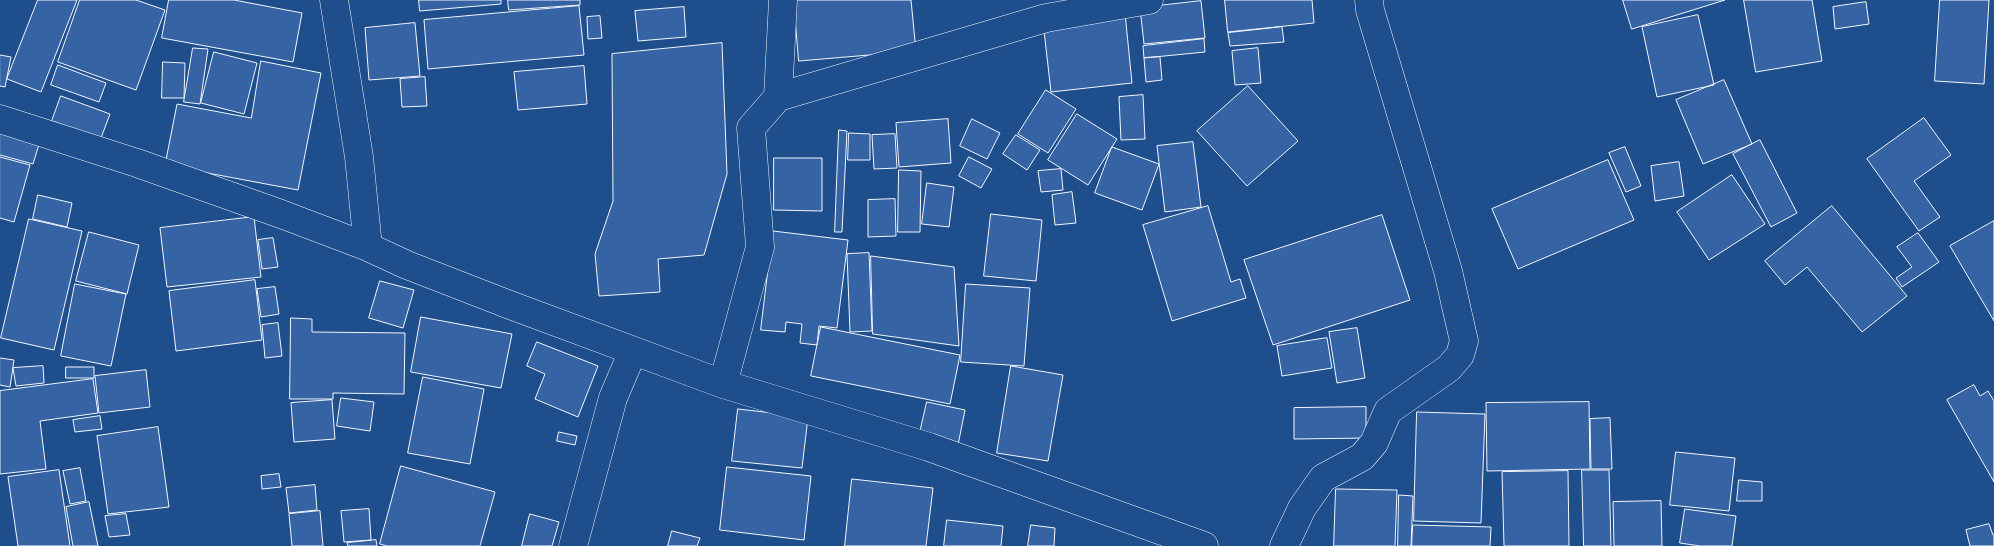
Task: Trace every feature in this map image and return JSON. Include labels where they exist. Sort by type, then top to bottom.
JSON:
[{"type":"street","points":[[334,0],[359,157],[368,247]]},
{"type":"street","points":[[778,97],[783,0]]},
{"type":"street","points":[[723,384],[760,248],[751,128],[778,97],[1046,18],[1149,0]]},
{"type":"street","points":[[1284,546],[1302,508],[1323,478],[1362,457],[1374,443],[1388,411],[1449,368],[1460,355],[1464,341],[1448,271],[1370,10],[1369,0]]},
{"type":"street","points":[[0,119],[137,162],[368,247],[407,265],[723,384],[929,448],[1204,546]]},
{"type":"street","points":[[573,546],[613,398],[633,351]]},
{"type":"building","points":[[38,0],[77,0],[41,92],[7,79]]},
{"type":"building","points":[[80,0],[136,0],[165,10],[136,90],[58,62]]},
{"type":"building","points":[[169,0],[234,0],[302,13],[293,62],[162,38]]},
{"type":"building","points":[[419,0],[501,0],[501,4],[420,11]]},
{"type":"building","points":[[508,0],[580,0],[580,5],[509,10]]},
{"type":"building","points":[[794,0],[911,0],[916,51],[799,61]]},
{"type":"building","points":[[1225,0],[1312,0],[1314,23],[1228,32]]},
{"type":"building","points":[[1623,0],[1725,0],[1632,29]]},
{"type":"building","points":[[1744,0],[1812,0],[1822,61],[1756,72]]},
{"type":"building","points":[[1940,0],[1989,0],[1984,84],[1935,81]]},
{"type":"building","points":[[1201,1],[1205,38],[1144,44],[1140,8]]},
{"type":"building","points":[[1866,2],[1869,24],[1835,29],[1833,7]]},
{"type":"building","points":[[579,6],[584,55],[428,69],[424,20]]},
{"type":"building","points":[[684,7],[686,37],[638,41],[635,11]]},
{"type":"building","points":[[1125,13],[1132,83],[1051,92],[1043,22]]},
{"type":"building","points":[[1698,15],[1714,85],[1657,97],[1642,27]]},
{"type":"building","points":[[600,16],[602,38],[588,39],[587,17]]},
{"type":"building","points":[[415,23],[420,76],[369,80],[365,28]]},
{"type":"building","points":[[1282,27],[1284,42],[1230,46],[1228,33]]},
{"type":"building","points":[[1204,39],[1205,52],[1144,58],[1143,46]]},
{"type":"building","points":[[722,43],[727,174],[704,255],[658,259],[660,292],[599,296],[595,254],[613,201],[612,54]]},
{"type":"building","points":[[193,48],[208,49],[200,104],[184,102]]},
{"type":"building","points":[[1258,48],[1261,83],[1235,85],[1232,51]]},
{"type":"building","points":[[214,52],[257,63],[244,114],[201,103]]},
{"type":"building","points":[[0,55],[11,57],[5,87],[0,86]]},
{"type":"building","points":[[1160,57],[1162,80],[1146,82],[1144,58]]},
{"type":"building","points":[[261,61],[321,73],[298,190],[165,165],[177,104],[251,118]]},
{"type":"building","points":[[163,62],[185,63],[184,98],[162,98]]},
{"type":"building","points":[[58,65],[106,83],[99,102],[51,85]]},
{"type":"building","points":[[584,66],[587,104],[518,110],[514,72]]},
{"type":"building","points":[[425,77],[427,106],[402,107],[400,79]]},
{"type":"building","points":[[1724,80],[1752,144],[1703,164],[1676,100]]},
{"type":"building","points":[[1248,86],[1298,141],[1247,186],[1197,131]]},
{"type":"building","points":[[1046,90],[1076,109],[1048,153],[1018,134]]},
{"type":"building","points":[[1143,95],[1145,139],[1121,140],[1119,97]]},
{"type":"building","points":[[61,96],[110,114],[101,138],[52,121]]},
{"type":"building","points":[[1077,114],[1117,139],[1088,185],[1048,160]]},
{"type":"building","points":[[1924,118],[1951,155],[1914,181],[1940,217],[1919,231],[1867,159]]},
{"type":"building","points":[[948,119],[951,163],[899,167],[896,123]]},
{"type":"building","points":[[972,119],[1000,133],[987,159],[960,146]]},
{"type":"building","points":[[0,129],[40,141],[33,164],[0,155]]},
{"type":"building","points":[[839,130],[847,131],[842,232],[835,232]]},
{"type":"building","points":[[849,133],[870,134],[870,160],[848,160]]},
{"type":"building","points":[[895,134],[897,168],[874,169],[872,135]]},
{"type":"building","points":[[1016,135],[1040,150],[1027,170],[1003,154]]},
{"type":"building","points":[[1760,140],[1797,213],[1771,227],[1733,154]]},
{"type":"building","points":[[1193,142],[1201,207],[1165,212],[1157,146]]},
{"type":"building","points":[[1112,147],[1159,164],[1142,210],[1095,193]]},
{"type":"building","points":[[1625,147],[1641,186],[1626,192],[1609,153]]},
{"type":"building","points":[[0,157],[30,165],[14,222],[0,218]]},
{"type":"building","points":[[969,157],[992,169],[981,188],[959,176]]},
{"type":"building","points":[[774,158],[822,158],[822,211],[774,210]]},
{"type":"building","points":[[1608,160],[1634,220],[1518,269],[1492,209]]},
{"type":"building","points":[[1679,162],[1684,196],[1655,201],[1651,166]]},
{"type":"building","points":[[1061,169],[1063,190],[1041,192],[1038,171]]},
{"type":"building","points":[[899,170],[921,171],[920,232],[898,232]]},
{"type":"building","points":[[1732,175],[1765,224],[1709,260],[1677,212]]},
{"type":"building","points":[[927,183],[954,187],[949,227],[922,224]]},
{"type":"building","points":[[1072,192],[1076,223],[1055,225],[1052,195]]},
{"type":"building","points":[[38,195],[72,203],[67,227],[33,219]]},
{"type":"building","points":[[895,199],[896,236],[868,237],[868,200]]},
{"type":"building","points":[[1208,206],[1231,282],[1240,279],[1246,298],[1172,321],[1143,225]]},
{"type":"building","points":[[1832,206],[1907,296],[1862,332],[1807,267],[1785,285],[1765,261]]},
{"type":"building","points":[[991,214],[1042,220],[1036,281],[984,276]]},
{"type":"building","points":[[1382,215],[1410,300],[1273,345],[1244,260]]},
{"type":"building","points":[[254,217],[261,277],[167,287],[160,228]]},
{"type":"building","points":[[29,219],[82,231],[54,350],[1,338]]},
{"type":"building","points":[[1994,221],[1994,321],[1950,246]]},
{"type":"building","points":[[773,231],[848,240],[837,328],[819,326],[817,345],[800,343],[802,324],[786,322],[785,332],[761,330]]},
{"type":"building","points":[[89,232],[139,245],[127,294],[76,281]]},
{"type":"building","points":[[1918,233],[1939,262],[1902,287],[1896,278],[1912,267],[1897,247]]},
{"type":"building","points":[[273,238],[278,267],[262,269],[258,240]]},
{"type":"building","points":[[869,253],[872,331],[850,332],[847,254]]},
{"type":"building","points":[[871,256],[954,267],[959,346],[873,334]]},
{"type":"building","points":[[255,280],[262,340],[176,351],[169,291]]},
{"type":"building","points":[[380,281],[414,290],[403,328],[369,318]]},
{"type":"building","points":[[75,284],[126,294],[111,366],[61,356]]},
{"type":"building","points":[[966,284],[1030,288],[1024,366],[961,362]]},
{"type":"building","points":[[275,287],[279,314],[261,317],[257,289]]},
{"type":"building","points":[[421,317],[512,334],[501,388],[411,372]]},
{"type":"building","points":[[291,318],[312,319],[312,332],[405,333],[404,394],[333,393],[333,399],[290,399]]},
{"type":"building","points":[[278,323],[282,356],[265,358],[262,325]]},
{"type":"building","points":[[821,327],[960,355],[950,404],[811,376]]},
{"type":"building","points":[[1357,328],[1365,378],[1337,383],[1329,332]]},
{"type":"building","points":[[1327,338],[1332,368],[1282,376],[1277,346]]},
{"type":"building","points":[[537,342],[598,366],[578,417],[535,399],[545,374],[527,366]]},
{"type":"building","points":[[0,358],[14,360],[10,387],[0,385]]},
{"type":"building","points":[[43,366],[44,383],[16,386],[13,368]]},
{"type":"building","points":[[1011,366],[1063,375],[1048,461],[997,453]]},
{"type":"building","points":[[66,367],[94,367],[94,378],[66,378]]},
{"type":"building","points":[[146,370],[150,407],[99,413],[95,376]]},
{"type":"building","points":[[423,377],[484,389],[470,464],[408,453]]},
{"type":"building","points":[[93,379],[98,413],[40,421],[46,469],[0,474],[0,391]]},
{"type":"building","points":[[1974,385],[1980,396],[1988,391],[1994,401],[1994,482],[1947,400]]},
{"type":"building","points":[[341,398],[374,402],[370,431],[337,426]]},
{"type":"building","points":[[332,400],[335,439],[294,442],[291,403]]},
{"type":"building","points":[[927,402],[965,410],[958,445],[919,437]]},
{"type":"building","points":[[1589,402],[1590,469],[1487,471],[1486,403]]},
{"type":"building","points":[[1366,407],[1366,438],[1294,439],[1294,408]]},
{"type":"building","points":[[738,409],[808,417],[802,468],[732,461]]},
{"type":"building","points":[[1417,412],[1485,414],[1481,523],[1414,521]]},
{"type":"building","points":[[100,416],[102,429],[75,432],[73,420]]},
{"type":"building","points":[[1610,418],[1612,469],[1591,469],[1590,419]]},
{"type":"building","points":[[158,427],[169,507],[108,514],[97,436]]},
{"type":"building","points":[[559,432],[577,436],[575,445],[557,441]]},
{"type":"building","points":[[1676,452],[1735,458],[1729,511],[1670,505]]},
{"type":"building","points":[[401,466],[495,492],[480,546],[387,546],[380,544]]},
{"type":"building","points":[[727,467],[811,476],[804,540],[720,530]]},
{"type":"building","points":[[80,468],[86,501],[70,504],[63,471]]},
{"type":"building","points":[[59,470],[70,546],[18,546],[8,477]]},
{"type":"building","points":[[1582,470],[1609,470],[1611,546],[1584,546]]},
{"type":"building","points":[[1568,471],[1569,546],[1504,546],[1502,472]]},
{"type":"building","points":[[279,474],[281,487],[262,489],[261,476]]},
{"type":"building","points":[[852,479],[933,488],[926,546],[845,546]]},
{"type":"building","points":[[1739,480],[1762,482],[1762,501],[1737,501]]},
{"type":"building","points":[[315,485],[317,510],[289,513],[286,488]]},
{"type":"building","points":[[1336,489],[1397,490],[1395,546],[1334,546]]},
{"type":"building","points":[[1399,495],[1413,496],[1411,546],[1398,546]]},
{"type":"building","points":[[1661,501],[1662,546],[1614,546],[1613,502]]},
{"type":"building","points":[[89,502],[98,546],[73,546],[66,507]]},
{"type":"building","points":[[369,509],[371,540],[344,542],[341,511]]},
{"type":"building","points":[[1685,509],[1736,516],[1732,546],[1700,546],[1680,543]]},
{"type":"building","points":[[320,511],[323,546],[292,546],[289,514]]},
{"type":"building","points":[[126,514],[130,535],[109,537],[105,516]]},
{"type":"building","points":[[530,514],[559,522],[552,546],[522,546]]},
{"type":"building","points":[[947,520],[1003,526],[1001,546],[944,546]]},
{"type":"building","points":[[1989,524],[1994,535],[1994,546],[1970,546],[1966,530]]},
{"type":"building","points":[[1031,525],[1055,528],[1054,546],[1028,546]]},
{"type":"building","points":[[1413,525],[1491,527],[1490,546],[1412,546]]},
{"type":"building","points":[[672,531],[700,538],[697,546],[668,546]]},
{"type":"building","points":[[376,540],[377,546],[348,546],[347,543]]}]
